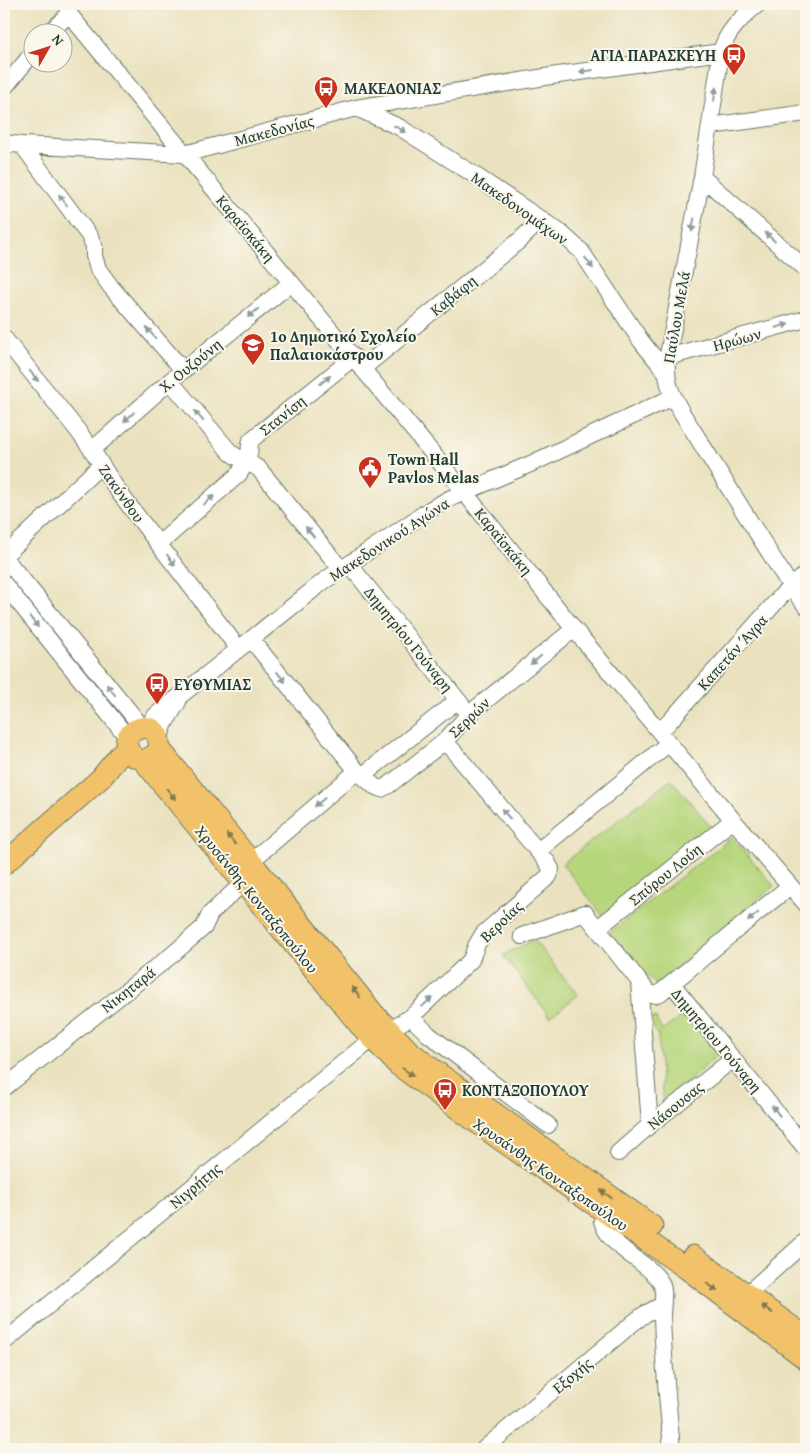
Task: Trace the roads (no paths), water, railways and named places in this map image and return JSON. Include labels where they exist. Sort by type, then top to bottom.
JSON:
[{"type":"main road","points":[[4,864],[102,778],[130,762],[143,743]]},
{"type":"main road","name":"Χρυσάνθης Κονταξοπούλου","points":[[143,743],[250,862],[380,1034],[398,1065],[501,1140],[686,1268],[806,1359]]},
{"type":"main road","name":"Χρυσάνθης Κονταξοπούλου","points":[[143,743],[244,882],[380,1034],[408,1050],[427,1066],[806,1337]]},
{"type":"street","name":"Παύλου Μελά","points":[[758,4],[734,27],[725,40],[721,52],[702,177],[667,365],[668,385],[673,397],[791,587],[806,606]]},
{"type":"street","points":[[58,22],[68,9]]},
{"type":"street","name":"Καραϊσκάκη","points":[[68,9],[291,283],[465,492],[574,629],[733,820],[806,904]]},
{"type":"street","name":"Μακεδονίας","points":[[4,143],[22,146],[185,154],[356,108],[541,78],[721,52]]},
{"type":"street","points":[[4,88],[22,66]]},
{"type":"street","name":"Μακεδονομάχων","points":[[356,108],[399,127],[561,233],[581,251],[641,341],[667,365]]},
{"type":"street","points":[[710,126],[806,113]]},
{"type":"street","points":[[22,146],[90,237],[94,246],[94,256],[98,268],[110,287],[183,370]]},
{"type":"street","points":[[702,177],[806,269]]},
{"type":"street","name":"Καβάφη","points":[[359,363],[520,240],[542,220]]},
{"type":"street","name":"Χ. Ουζούνη","points":[[92,450],[183,370],[291,283]]},
{"type":"street","name":"Ηρώων","points":[[667,365],[806,319]]},
{"type":"street","name":"Ζακύνθου","points":[[4,338],[92,450],[118,491],[159,544],[360,774]]},
{"type":"street","name":"Στανίση","points":[[159,544],[239,474],[249,455],[251,440],[359,363]]},
{"type":"street","name":"Δημητρίου Γούναρη","points":[[170,381],[230,452],[259,469],[345,566],[469,714]]},
{"type":"street","name":"Μακεδονικού Αγώνα","points":[[143,743],[166,723],[182,694],[244,643],[324,581],[431,509],[673,397]]},
{"type":"street","points":[[4,556],[101,465]]},
{"type":"street","name":"Χρυσάνθης Κονταξοπούλου","points":[[4,556],[143,743]]},
{"type":"street","name":"Καπετάν Άγρα","points":[[538,851],[665,737],[670,721],[776,602],[806,574]]},
{"type":"street","name":"Χρυσάνθης Κονταξοπούλου","points":[[4,586],[143,743]]},
{"type":"street","name":"Σερρών","points":[[360,774],[374,786],[381,790],[384,788],[445,741],[469,714],[574,629]]},
{"type":"street","name":"Σερρών","points":[[250,862],[360,774],[458,700]]},
{"type":"street","points":[[445,741],[538,851]]},
{"type":"street","name":"Σπύρου Λούη","points":[[598,928],[733,820]]},
{"type":"street","name":"Βεροίας","points":[[380,1034],[411,1017],[471,960],[483,934],[543,883],[550,872],[549,866],[538,851]]},
{"type":"street","name":"Νικηταρά","points":[[4,1088],[173,954],[204,927],[210,914],[244,882]]},
{"type":"street","points":[[672,984],[790,886]]},
{"type":"street","name":"Δημητρίου Γούναρη","points":[[585,913],[649,993],[655,995],[672,984],[806,1149]]},
{"type":"street","name":"Βεροίας","points":[[522,936],[585,913]]},
{"type":"street","points":[[639,981],[650,1125]]},
{"type":"street","points":[[411,1017],[428,1034],[548,1125]]},
{"type":"street","name":"Νιγρήτης","points":[[4,1342],[380,1034]]},
{"type":"street","name":"Νάσουσας","points":[[618,1153],[650,1125],[734,1059]]},
{"type":"street","points":[[606,1212],[603,1217],[603,1224],[613,1239],[661,1282],[663,1293],[663,1342],[672,1449]]},
{"type":"street","points":[[747,1294],[806,1241]]},
{"type":"street","name":"Εξοχής","points":[[484,1449],[633,1323],[662,1305]]},
{"type":"place","name":"ΑΓΙΑ ΠΑΡΑΣΚΕΥΗ","points":[[734,76]]},
{"type":"place","name":"ΜΑΚΕΔΟΝΙΑΣ","points":[[326,109]]},
{"type":"place","name":"1ο Δημοτικό Σχολείο Παλαιοκάστρου","points":[[253,366]]},
{"type":"place","name":"Town Hall Pavlos Melas","points":[[370,489]]},
{"type":"place","name":"ΕΥΘΥΜΙΑΣ","points":[[157,705]]},
{"type":"place","name":"ΚΟΝΤΑΞΟΠΟΥΛΟΥ","points":[[445,1111]]}]
